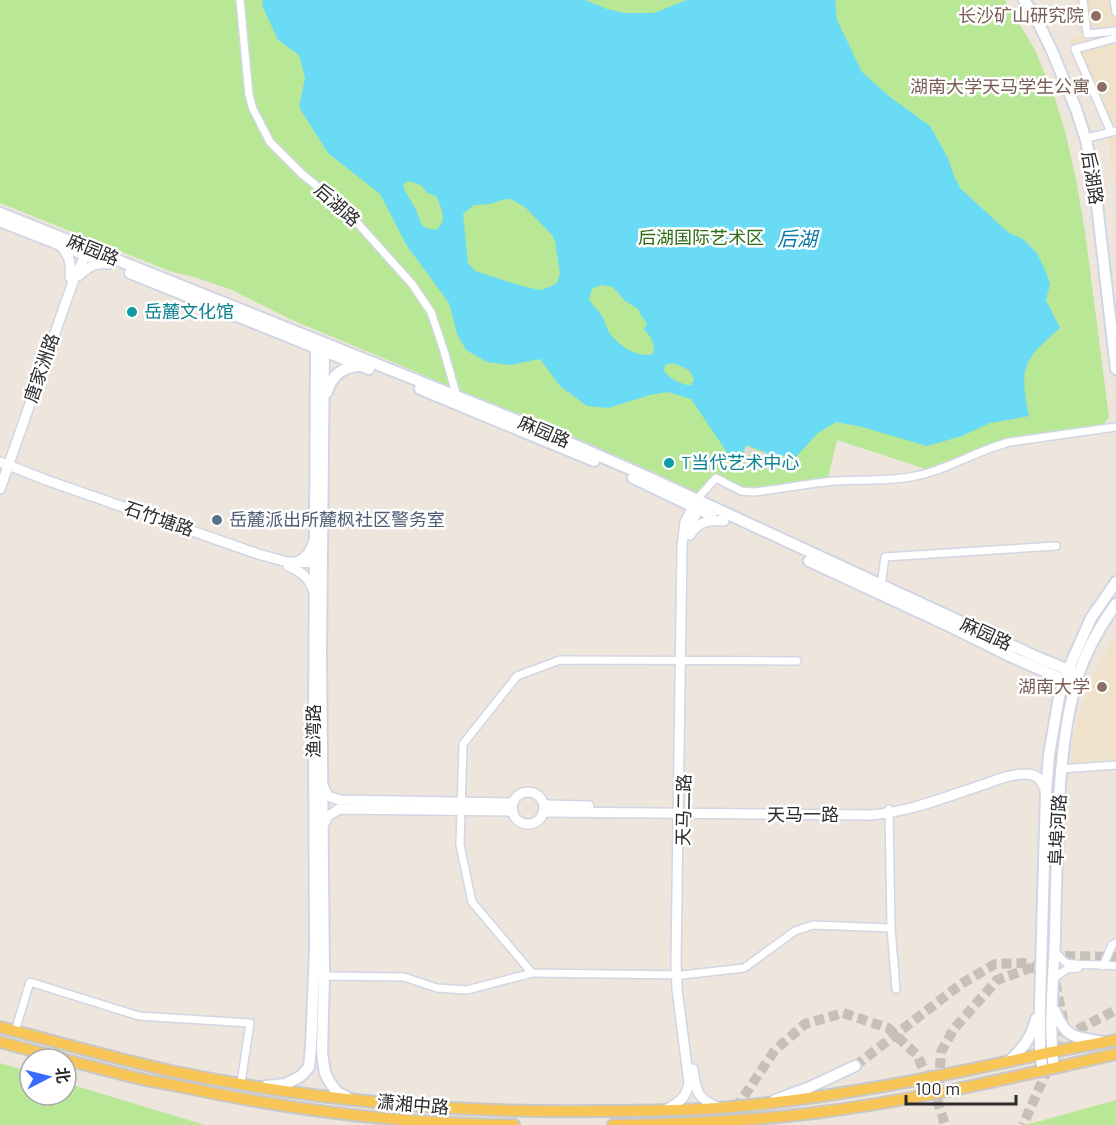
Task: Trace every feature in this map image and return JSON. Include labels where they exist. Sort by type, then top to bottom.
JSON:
[{"type":"main road","name":"后湖路","points":[[1024,0],[1036,18],[1052,51],[1086,140],[1095,187],[1116,369]]},
{"type":"main road","name":"后湖路","points":[[1032,0],[1070,75],[1090,137],[1104,205],[1116,311]]},
{"type":"main road","name":"麻园路","points":[[0,213],[84,250],[456,400],[672,497],[697,504],[724,521],[1072,677]]},
{"type":"main road","name":"麻园路","points":[[0,221],[60,245],[84,250],[108,264],[291,338],[320,346],[364,367],[546,432],[697,504],[881,586],[1040,664]]},
{"type":"main road","points":[[291,338],[301,346],[310,359],[315,392]]},
{"type":"main road","name":"渔湾路","points":[[261,1086],[278,1086],[295,1080],[306,1072],[310,1061],[315,949],[314,597],[318,567],[315,534],[315,392],[320,346]]},
{"type":"main road","name":"渔湾路","points":[[320,346],[323,406],[318,567],[323,829],[322,1053],[329,1082],[337,1092],[354,1100]]},
{"type":"main road","points":[[323,406],[332,378],[337,373],[348,368],[364,367]]},
{"type":"main road","points":[[1057,708],[1072,677],[1081,640],[1091,618],[1116,582]]},
{"type":"main road","name":"阜埠河路","points":[[1049,1069],[1052,1052],[1058,808],[1072,677],[1116,604]]},
{"type":"main road","points":[[1049,1069],[1040,1054],[1040,1005],[1046,793],[1048,763],[1057,708],[1057,691],[1040,664],[1065,656],[1081,640]]},
{"type":"main road","points":[[1052,1004],[1060,1023],[1073,1037],[1103,1042]]},
{"type":"main road","points":[[1009,1061],[1022,1050],[1028,1041],[1034,1029],[1040,1005]]},
{"type":"main road","name":"潇湘中路","points":[[0,1027],[173,1071],[322,1096],[426,1107],[575,1112],[720,1107],[872,1089],[1116,1040]]},
{"type":"main road","name":"潇湘中路","points":[[0,1042],[19,1047]]},
{"type":"main road","points":[[614,1125],[664,1124],[821,1112],[970,1087],[1116,1054]]},
{"type":"main road","name":"潇湘中路","points":[[78,1062],[144,1080],[322,1112],[366,1118],[514,1125]]},
{"type":"main road","points":[[764,1103],[808,1088],[855,1066]]},
{"type":"main road","points":[[366,1118],[395,1125]]},
{"type":"street","name":"后湖路","points":[[240,0],[249,95],[253,109],[270,142],[302,174],[344,208],[412,284],[431,312],[444,351],[456,400]]},
{"type":"street","points":[[1083,0],[1087,34],[1116,31]]},
{"type":"street","points":[[1114,0],[1116,12]]},
{"type":"street","points":[[1090,137],[1113,131],[1075,49],[1116,38]]},
{"type":"street","points":[[60,245],[70,260],[72,278],[92,265],[108,264]]},
{"type":"street","name":"唐家洲路","points":[[1,483],[4,464],[13,447],[84,250]]},
{"type":"street","points":[[686,537],[685,522],[716,478],[741,491],[754,492],[834,481],[900,478],[936,470],[1010,442],[1116,427]]},
{"type":"street","points":[[1,483],[13,474],[23,472],[16,464],[13,447]]},
{"type":"street","name":"石竹塘路","points":[[4,464],[287,564],[318,567]]},
{"type":"street","points":[[672,497],[681,508],[686,537]]},
{"type":"street","points":[[686,537],[704,522],[724,521]]},
{"type":"street","points":[[287,564],[300,561],[308,555],[315,534]]},
{"type":"street","name":"天马二路","points":[[686,537],[679,975],[697,1092],[703,1100],[720,1107]]},
{"type":"street","points":[[881,586],[885,557],[1056,546]]},
{"type":"street","points":[[287,564],[309,581],[314,597]]},
{"type":"street","points":[[532,973],[472,902],[460,845],[464,744],[517,676],[560,660],[797,661]]},
{"type":"street","name":"天马一路","points":[[543,808],[871,815],[1010,773],[1039,770],[1048,763]]},
{"type":"street","points":[[1061,770],[1116,765]]},
{"type":"street","name":"天马一路","points":[[889,811],[906,809],[1012,776],[1036,776],[1046,793]]},
{"type":"street","name":"天马一路","points":[[322,783],[328,796],[339,800],[461,807]]},
{"type":"street","name":"天马一路","points":[[529,792],[538,796],[543,808],[539,819],[530,824],[520,822],[516,818],[513,807],[519,795],[529,792]]},
{"type":"street","name":"天马一路","points":[[323,829],[328,816],[339,809],[513,807]]},
{"type":"street","points":[[889,811],[891,928],[896,989]]},
{"type":"street","points":[[324,976],[404,977],[437,988],[467,990],[532,973],[679,975],[744,968],[795,931],[813,925],[891,928]]},
{"type":"street","points":[[1103,966],[1112,945],[1116,944]]},
{"type":"street","points":[[1054,950],[1063,961],[1069,964],[1116,967]]},
{"type":"street","points":[[1053,979],[1071,968],[1103,966]]},
{"type":"street","points":[[665,1110],[680,1101],[688,1090],[679,975]]},
{"type":"street","points":[[15,1031],[30,982],[139,1016],[250,1023],[241,1083]]},
{"type":"shaded area","name":"湖南大学天马学生公寓","points":[[1075,0],[1116,0],[1116,195],[1108,136],[1068,38],[1079,37]]},
{"type":"shaded area","points":[[748,446],[767,453],[767,459],[775,460],[791,454],[795,458],[784,462],[785,468],[767,470],[768,463],[752,459],[753,456],[749,454],[743,465],[739,462]]},
{"type":"shaded area","name":"湖南大学","points":[[1116,633],[1116,759],[1071,764],[1074,733],[1083,702],[1095,672]]},
{"type":"green space","name":"后湖国际艺术区","points":[[0,0],[1005,0],[1035,50],[1065,131],[1085,232],[1109,417],[1103,426],[1004,440],[929,470],[837,440],[828,478],[767,489],[742,489],[717,475],[695,495],[419,373],[290,319],[232,290],[172,272],[0,203]]},
{"type":"green space","points":[[0,1063],[18,1068],[18,1107],[78,1107],[78,1087],[205,1125],[0,1125]]},
{"type":"green space","points":[[1116,1100],[1116,1125],[1022,1125],[1033,1123]]},
{"type":"water","name":"后湖","points":[[263,0],[585,0],[624,13],[654,13],[687,0],[835,0],[837,20],[862,72],[890,97],[930,126],[948,158],[961,189],[1009,233],[1023,239],[1037,253],[1046,272],[1050,284],[1046,300],[1060,328],[1038,348],[1027,366],[1024,386],[1029,416],[990,423],[962,436],[927,446],[836,422],[818,433],[795,458],[792,454],[766,459],[767,453],[746,445],[739,462],[728,454],[691,399],[668,392],[608,408],[587,406],[560,386],[540,359],[510,365],[487,362],[466,350],[457,334],[449,303],[407,246],[380,194],[328,153],[299,107],[305,78],[299,55],[278,40],[262,5]],"holes":[[[410,181],[422,186],[427,193],[436,196],[443,218],[437,229],[427,228],[422,224],[404,189],[405,183]],[[511,199],[526,208],[552,235],[560,273],[557,283],[540,290],[522,286],[475,271],[468,263],[463,214],[474,205]],[[601,285],[613,287],[625,301],[638,309],[645,319],[647,326],[643,328],[653,343],[653,354],[635,353],[615,339],[589,299],[592,289]],[[673,363],[689,370],[694,379],[691,385],[680,383],[669,376],[664,371],[665,365]]]},
{"type":"tunnel","points":[[938,1098],[941,1052],[953,1030],[997,980],[1064,956],[1116,957]]},
{"type":"tunnel","points":[[855,1066],[961,984],[995,964],[1028,963],[1055,982],[1064,1024],[1053,1057],[1023,1125]]},
{"type":"tunnel","points":[[1067,1040],[1073,1032],[1116,1010]]},
{"type":"tunnel","points":[[709,1123],[738,1105],[775,1050],[805,1024],[843,1013],[888,1028],[917,1055],[938,1102],[945,1125]]},
{"type":"place","name":"长沙矿山研究院","points":[[1096,16]]},
{"type":"place","name":"湖南大学天马学生公寓","points":[[1102,87]]},
{"type":"place","name":"岳麓文化馆","points":[[132,312]]},
{"type":"place","name":"T当代艺术中心","points":[[669,463]]},
{"type":"place","name":"岳麓派出所麓枫社区警务室","points":[[217,520]]},
{"type":"place","name":"湖南大学","points":[[1102,687]]}]
